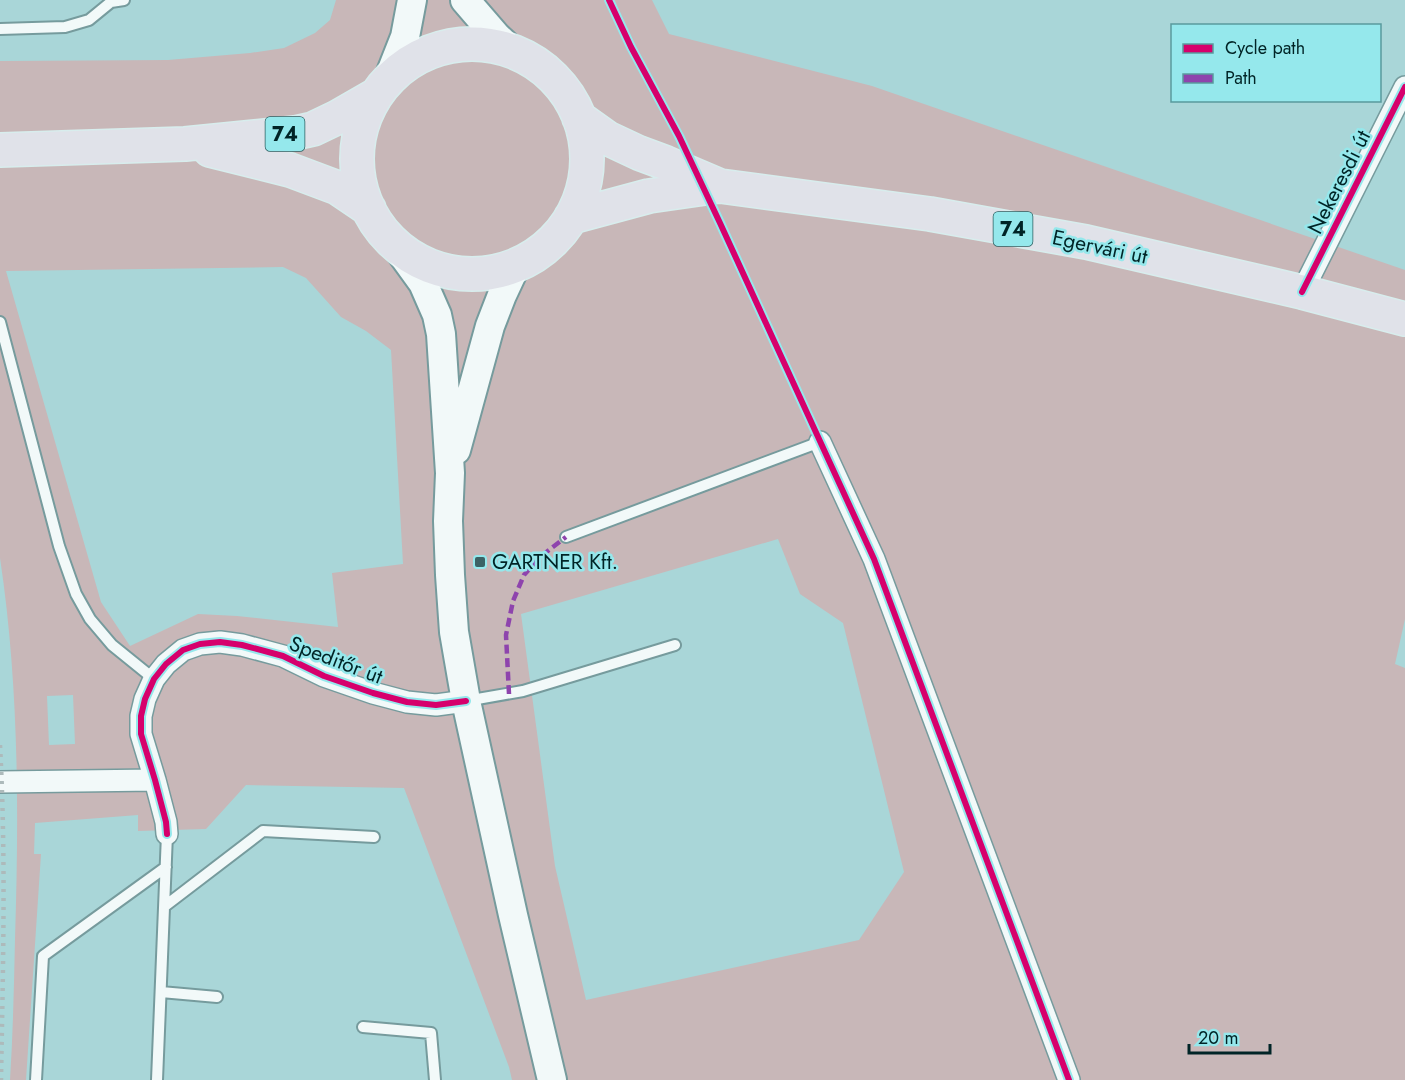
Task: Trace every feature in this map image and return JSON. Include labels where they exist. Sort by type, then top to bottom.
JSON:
[{"type":"main road","points":[[382,88],[405,37],[412,0]]},
{"type":"main road","points":[[465,0],[512,51]]},
{"type":"main road","name":"74","points":[[0,150],[184,144],[295,133],[313,129],[336,118],[382,88],[403,66],[420,56],[458,45],[478,44],[512,51],[530,59],[553,78],[571,100],[579,118],[585,143],[586,168],[581,193],[571,217],[544,248],[516,265],[485,273],[460,273],[436,268],[414,258],[394,243],[380,227],[362,192],[358,173],[357,154],[365,117],[382,88]]},
{"type":"main road","name":"Egervári út","points":[[579,118],[607,138],[720,186],[930,214],[1075,240],[1302,292],[1405,319]]},
{"type":"main road","name":"74","points":[[184,144],[290,170],[338,188],[369,209]]},
{"type":"main road","name":"Egervári út","points":[[571,217],[649,196],[720,186]]},
{"type":"main road","points":[[394,243],[423,283],[437,315],[441,334],[450,472],[448,521],[454,632],[466,701],[552,1080]]},
{"type":"main road","points":[[450,472],[490,326],[516,265]]},
{"type":"street","name":"Nekeresdi út","points":[[1302,292],[1405,87]]},
{"type":"street","points":[[820,442],[874,558],[1069,1080]]},
{"type":"street","name":"Speditőr út","points":[[167,834],[166,822],[141,734],[141,717],[145,699],[154,679],[166,664],[183,650],[200,644],[220,642],[242,645],[284,657],[324,676],[373,693],[407,702],[436,705],[466,701]]},
{"type":"street","points":[[0,782],[155,780]]},
{"type":"lane","points":[[0,29],[65,27],[89,20],[111,2],[124,0]]},
{"type":"lane","points":[[0,322],[59,546],[76,594],[90,620],[112,645],[154,679]]},
{"type":"lane","points":[[566,537],[820,442]]},
{"type":"lane","points":[[466,701],[523,691],[675,645]]},
{"type":"lane","points":[[165,906],[263,831],[374,837]]},
{"type":"lane","points":[[157,1080],[167,834]]},
{"type":"lane","points":[[36,1080],[43,956],[166,867]]},
{"type":"lane","points":[[161,992],[217,997]]},
{"type":"lane","points":[[363,1027],[431,1033],[435,1080]]},
{"type":"shaded area","points":[[336,0],[652,0],[669,34],[872,86],[1405,270],[1405,619],[1395,664],[1405,668],[1405,1080],[512,1080],[404,788],[246,785],[206,829],[138,831],[138,815],[35,823],[34,854],[41,854],[26,1080],[10,1080],[17,796],[11,653],[0,558],[0,61],[168,60],[250,53],[284,48],[315,33],[330,20]],"holes":[[[283,267],[306,278],[341,317],[366,331],[391,350],[403,564],[332,573],[338,627],[198,614],[130,646],[101,602],[6,271]],[[778,539],[800,594],[843,623],[904,872],[859,940],[586,1000],[555,866],[521,614]],[[73,695],[75,744],[49,745],[47,696]]]},
{"type":"railway","points":[[0,745],[3,871],[1,1080]]},
{"type":"marked path","points":[[509,694],[506,635],[513,601],[524,575],[540,557],[566,537]]},
{"type":"cycle path","points":[[609,0],[631,47],[679,136],[874,559],[1069,1080]]},
{"type":"cycle path","points":[[1302,292],[1405,87]]},
{"type":"cycle path","points":[[167,834],[166,822],[141,734],[141,716],[145,699],[154,679],[166,664],[183,650],[200,644],[220,642],[242,645],[283,656],[324,676],[407,702],[436,705],[466,701]]},
{"type":"place","name":"GARTNER Kft.","points":[[480,562]]}]
